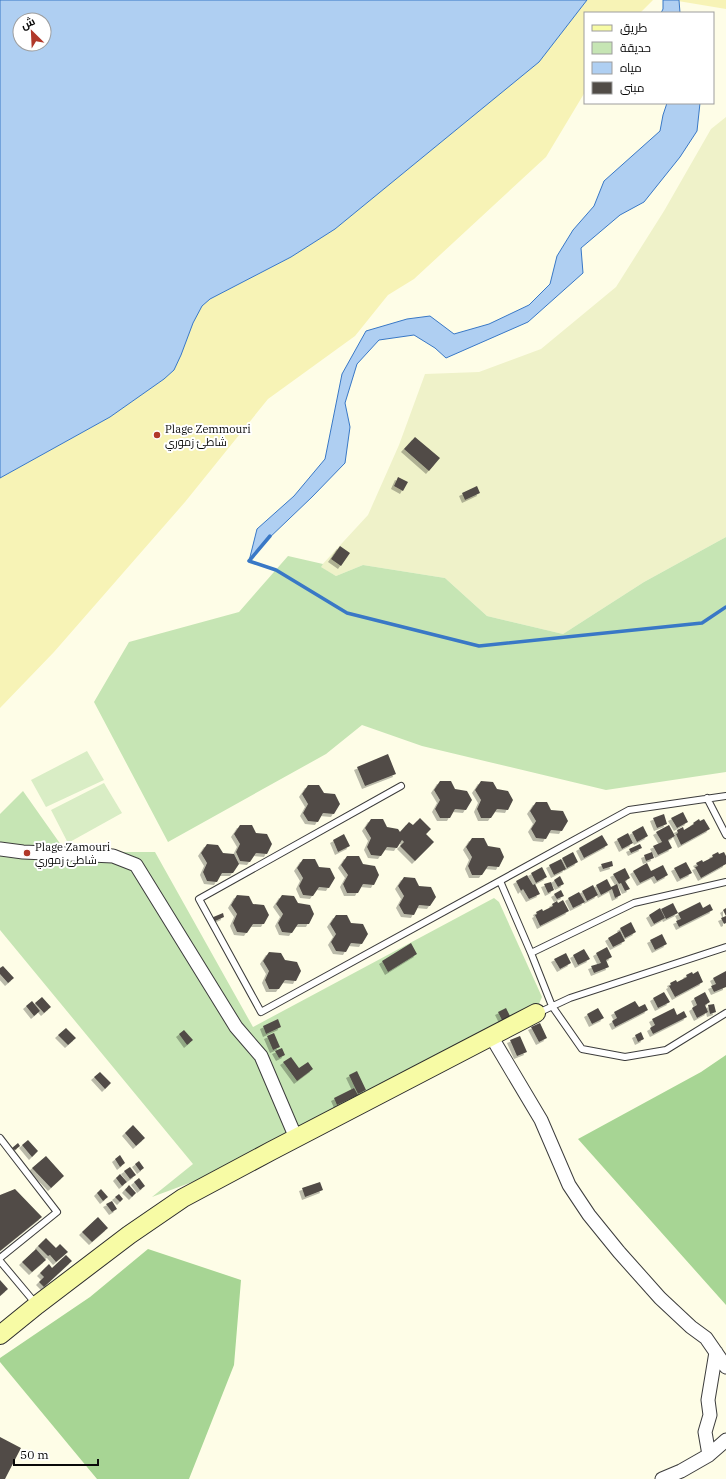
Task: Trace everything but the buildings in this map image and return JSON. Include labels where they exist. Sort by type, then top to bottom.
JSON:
[{"type":"street","points":[[0,849],[23,852],[113,856],[136,865],[236,1027],[261,1056],[296,1138]]},
{"type":"street","points":[[0,1335],[129,1235],[183,1198],[544,1010]]},
{"type":"street","points":[[492,1036],[541,1120],[570,1185],[588,1215],[660,1298],[691,1327],[706,1338],[726,1366]]},
{"type":"street","points":[[709,1455],[705,1432],[710,1415],[708,1400],[716,1352]]},
{"type":"street","points":[[662,1479],[681,1472],[709,1455],[726,1440]]},
{"type":"lane","points":[[401,786],[199,899],[261,1012],[630,810],[726,796]]},
{"type":"lane","points":[[707,798],[726,835]]},
{"type":"lane","points":[[500,881],[531,953],[544,1010],[582,1049],[624,1057],[666,1050],[726,1013]]},
{"type":"lane","points":[[531,953],[634,903],[726,882]]},
{"type":"lane","points":[[544,1010],[570,998],[726,947]]},
{"type":"lane","points":[[0,1138],[57,1212],[0,1259],[37,1305]]},
{"type":"green space","points":[[726,117],[726,537],[644,582],[563,634],[487,616],[445,578],[363,565],[336,576],[320,567],[368,515],[399,445],[425,374],[479,372],[541,349],[616,287],[664,211],[711,129]]},
{"type":"green space","points":[[726,537],[726,772],[606,790],[422,746],[362,725],[326,754],[168,842],[94,702],[129,642],[239,612],[288,556],[323,564],[321,567],[336,576],[363,565],[445,578],[487,616],[563,634],[644,582]]},
{"type":"green space","points":[[87,751],[104,780],[46,807],[31,780]]},
{"type":"green space","points":[[104,783],[122,813],[68,843],[51,810]]},
{"type":"green space","points":[[23,791],[66,852],[155,852],[253,1027],[494,898],[499,902],[542,997],[538,1006],[203,1178],[152,1197],[193,1164],[0,930],[0,814]]},
{"type":"green space","points":[[726,1055],[726,1305],[578,1139],[701,1072]]},
{"type":"green space","points":[[148,1249],[241,1280],[234,1365],[189,1479],[97,1479],[0,1362],[0,1358],[90,1297]]},
{"type":"sand","name":"Plage Zemmouri شاطئ زموري","points":[[587,0],[653,0],[641,12],[584,12],[584,94],[546,157],[414,279],[388,295],[355,336],[268,399],[185,502],[54,652],[0,708],[0,478],[110,417],[164,379],[174,370],[193,323],[202,306],[210,299],[291,257],[335,229],[539,62]]},
{"type":"sand","points":[[726,0],[726,9],[678,1]]},
{"type":"water","points":[[0,0],[587,0],[539,62],[335,229],[291,257],[210,299],[202,306],[193,323],[174,370],[164,379],[110,417],[0,478]]},
{"type":"water","points":[[663,0],[679,0],[680,12],[662,12]]},
{"type":"water","points":[[667,104],[700,104],[697,131],[680,157],[644,202],[620,215],[581,248],[583,273],[528,322],[446,358],[435,348],[414,335],[379,340],[357,364],[345,403],[350,427],[345,463],[266,541],[249,561],[257,529],[294,496],[325,459],[342,374],[366,331],[407,319],[430,316],[454,334],[489,324],[529,305],[550,284],[557,256],[573,230],[594,206],[604,181],[660,131]]},
{"type":"waterway","points":[[270,536],[249,561],[276,570],[347,613],[479,646],[702,623],[726,607]]},
{"type":"place","name":"Plage Zemmouri شاطئ زموري","points":[[157,435]]},
{"type":"place","name":"Plage Zamouri شاطئ زموري","points":[[27,853]]}]
